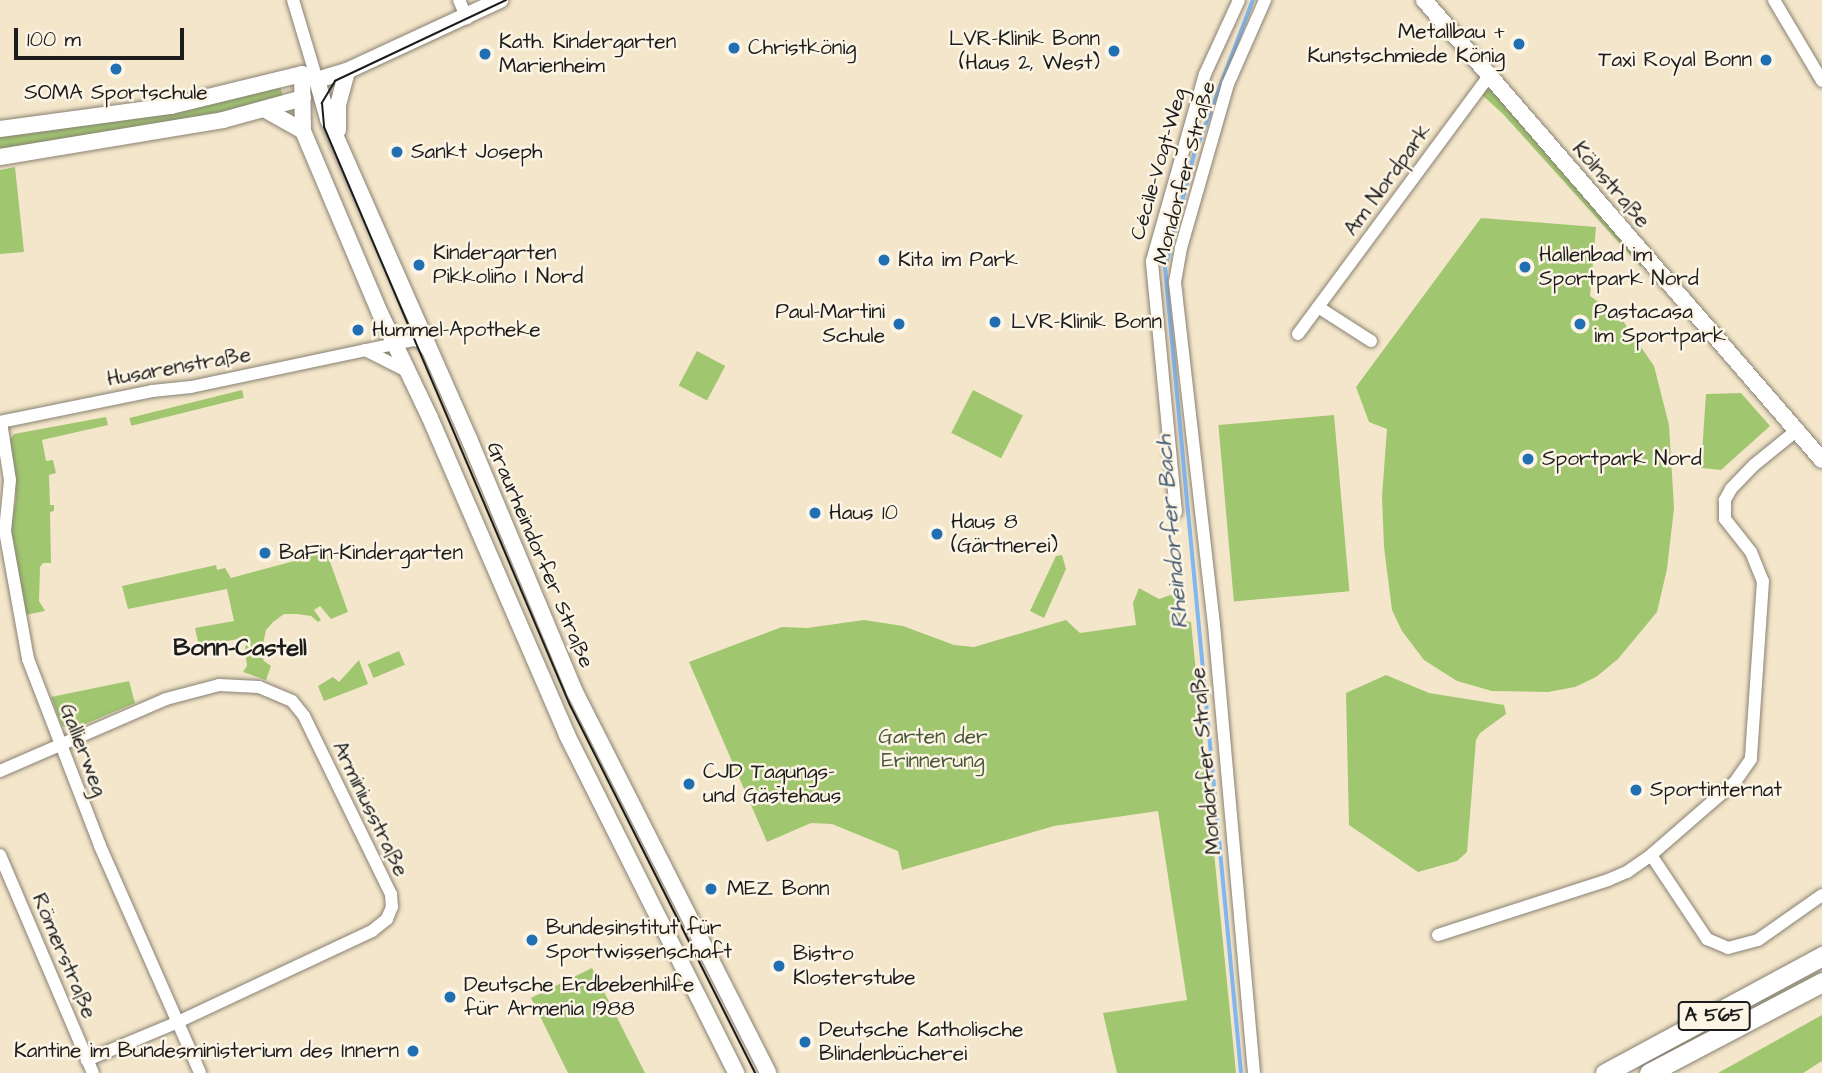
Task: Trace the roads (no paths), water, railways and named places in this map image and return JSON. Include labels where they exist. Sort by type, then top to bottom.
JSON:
[{"type":"highway","name":"A 565","points":[[1605,1073],[1822,956]]},
{"type":"highway","name":"A 565","points":[[1649,1073],[1822,982]]},
{"type":"main road","points":[[0,129],[172,106],[347,71],[467,18],[500,0]]},
{"type":"main road","name":"Kölnstraße","points":[[1427,1],[1822,460]]},
{"type":"main road","points":[[341,144],[337,120],[347,71]]},
{"type":"main road","name":"Graurheindorfer Straße","points":[[309,77],[303,98],[303,131],[394,344],[567,735],[736,1073]]},
{"type":"main road","name":"Graurheindorfer Straße","points":[[309,77],[418,321],[600,748],[768,1073]]},
{"type":"main road","points":[[0,158],[223,120],[303,98]]},
{"type":"main road","points":[[264,109],[303,131]]},
{"type":"street","name":"Graurheindorfer Straße","points":[[293,0],[309,77]]},
{"type":"street","points":[[459,0],[467,18]]},
{"type":"street","name":"Cécile-Vogt-Weg","points":[[1176,512],[1152,288],[1152,261],[1205,75],[1239,0]]},
{"type":"street","name":"Mondorfer Straße","points":[[1254,1073],[1214,625],[1175,282],[1181,248],[1225,96],[1245,39],[1265,0]]},
{"type":"street","points":[[1774,0],[1822,80]]},
{"type":"street","name":"Am Nordpark","points":[[1298,334],[1489,76]]},
{"type":"street","points":[[1318,307],[1371,341]]},
{"type":"street","points":[[418,321],[414,340],[421,342],[431,355]]},
{"type":"street","name":"Husarenstraße","points":[[0,422],[152,391],[191,387],[414,340]]},
{"type":"street","points":[[365,350],[407,371]]},
{"type":"street","name":"Gallierweg","points":[[0,422],[10,480],[5,531],[26,647],[60,745],[200,1073]]},
{"type":"street","points":[[1438,935],[1628,872],[1651,855],[1745,771],[1751,759],[1754,737],[1763,581],[1751,552],[1726,519],[1726,500],[1731,489],[1754,465],[1796,431]]},
{"type":"street","name":"Arminiusstraße","points":[[0,771],[166,699],[207,687],[250,685],[292,701],[304,716],[391,894],[387,919],[372,931],[177,1022],[90,1067]]},
{"type":"street","name":"Römerstraße","points":[[0,855],[90,1067]]},
{"type":"street","points":[[1651,855],[1707,939],[1728,948],[1758,940],[1822,895]]},
{"type":"waterway","name":"Rheindorfer Bach","points":[[1241,1073],[1165,268],[1194,155],[1253,0]]},
{"type":"tram line","points":[[506,0],[335,81],[322,103],[324,127],[570,705],[755,1073]]},
{"type":"place","name":"Metallbau + Kunstschmiede König","points":[[1519,44]]},
{"type":"place","name":"Christkönig","points":[[734,48]]},
{"type":"place","name":"LVR-Klinik Bonn (Haus 2, West)","points":[[1114,51]]},
{"type":"place","name":"Kath. Kindergarten Marienheim","points":[[485,54]]},
{"type":"place","name":"Taxi Royal Bonn","points":[[1766,60]]},
{"type":"place","name":"SOMA Sportschule","points":[[116,69]]},
{"type":"place","name":"Sankt Joseph","points":[[397,152]]},
{"type":"place","name":"Kita im Park","points":[[884,260]]},
{"type":"place","name":"Kindergarten Pikkolino I Nord","points":[[419,265]]},
{"type":"place","name":"Hallenbad im Sportpark Nord","points":[[1525,267]]},
{"type":"place","name":"LVR-Klinik Bonn","points":[[995,322]]},
{"type":"place","name":"Paul-Martini Schule","points":[[899,324]]},
{"type":"place","name":"Pastacasa im Sportpark","points":[[1580,324]]},
{"type":"place","name":"Hummel-Apotheke","points":[[358,330]]},
{"type":"place","name":"Sportpark Nord","points":[[1528,459]]},
{"type":"place","name":"Haus 10","points":[[815,513]]},
{"type":"place","name":"Haus 8 (Gärtnerei)","points":[[937,534]]},
{"type":"place","name":"BaFin-Kindergarten","points":[[265,553]]},
{"type":"place","name":"CJD Tagungs- und Gästehaus","points":[[689,784]]},
{"type":"place","name":"Sportinternat","points":[[1636,790]]},
{"type":"place","name":"MEZ Bonn","points":[[711,889]]},
{"type":"place","name":"Bundesinstitut für Sportwissenschaft","points":[[532,940]]},
{"type":"place","name":"Bistro Klosterstube","points":[[779,966]]},
{"type":"place","name":"Deutsche Erdbebenhilfe für Armenia 1988","points":[[450,997]]},
{"type":"place","name":"Deutsche Katholische Blindenbücherei","points":[[805,1042]]},
{"type":"place","name":"Kantine im Bundesministerium des Innern","points":[[413,1051]]},
{"type":"district","name":"Bonn-Castell","points":[[240,649]]},
{"type":"park label","name":"Garten der Erinnerung","points":[[933,749]]}]
